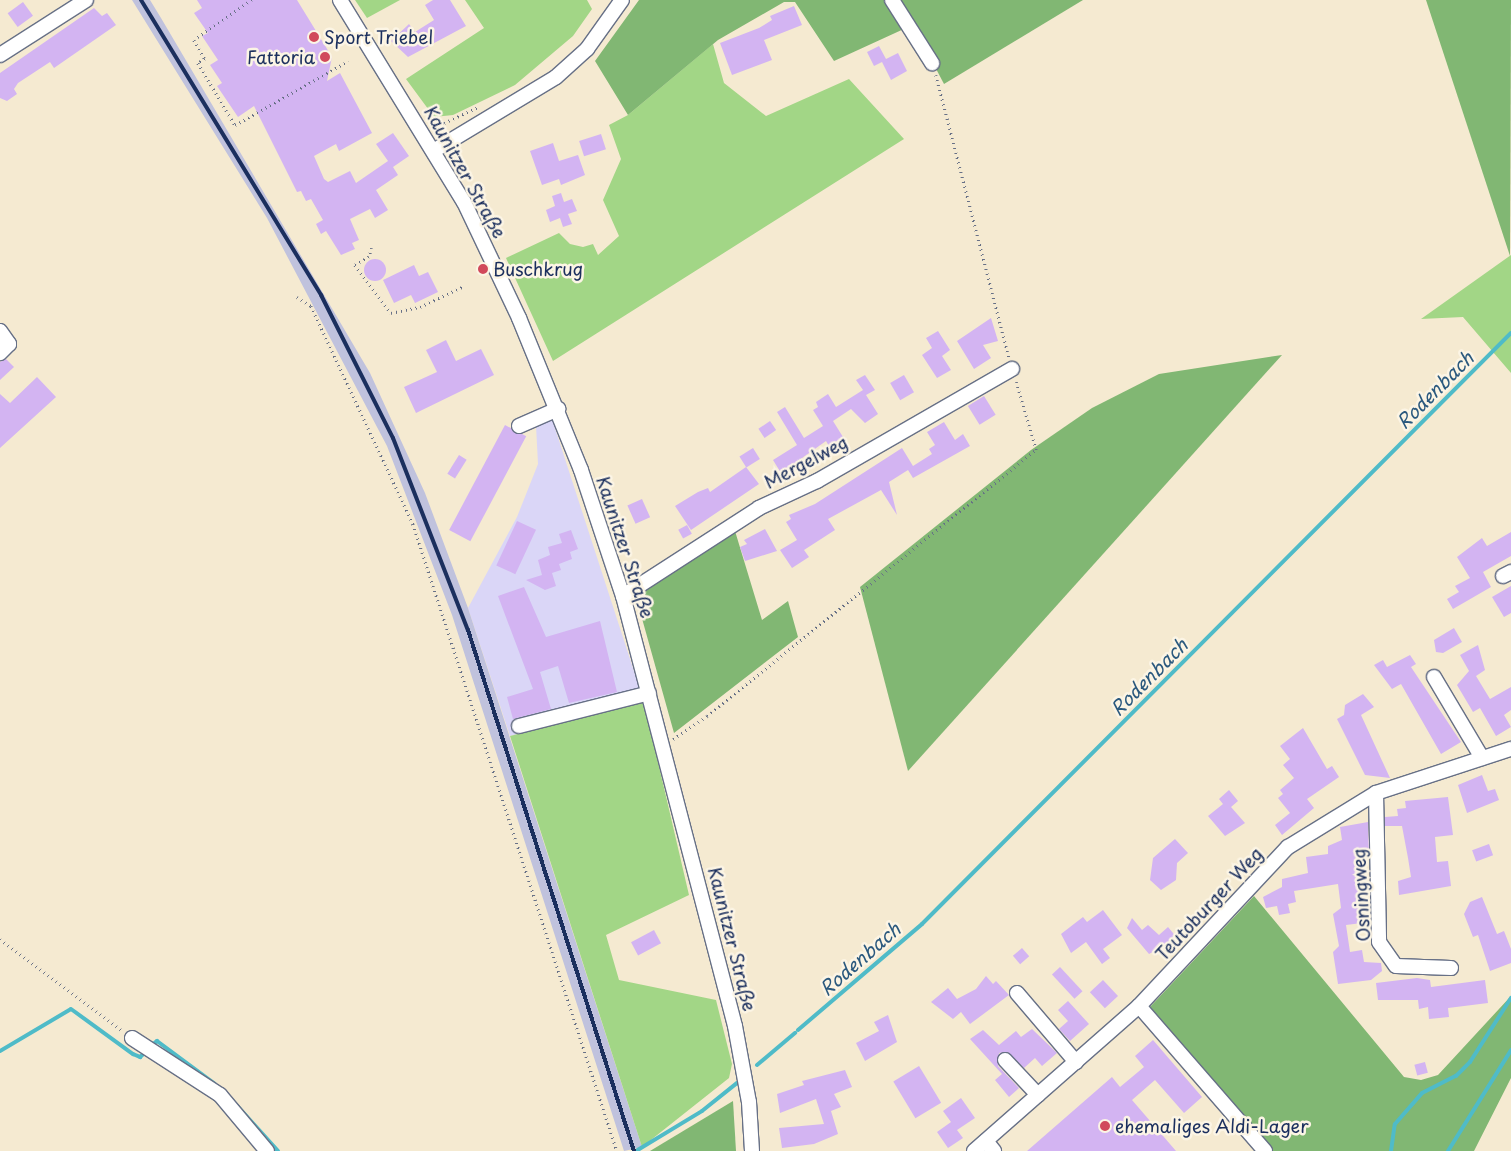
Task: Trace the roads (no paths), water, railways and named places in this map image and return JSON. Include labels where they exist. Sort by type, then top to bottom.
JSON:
[{"type":"street","points":[[0,55],[86,0]]},
{"type":"street","name":"Kaunitzer Straße","points":[[340,0],[434,150],[464,202],[558,409],[622,596],[649,693],[735,1026],[750,1102],[752,1151]]},
{"type":"street","points":[[434,150],[556,77],[587,49],[622,0]]},
{"type":"street","points":[[892,0],[932,63]]},
{"type":"street","points":[[0,331],[9,344],[0,353]]},
{"type":"street","name":"Mergelweg","points":[[622,596],[759,508],[817,481],[1012,369]]},
{"type":"street","points":[[519,426],[558,409]]},
{"type":"street","points":[[1434,677],[1482,758]]},
{"type":"street","points":[[519,726],[649,693]]},
{"type":"street","name":"Teutoburger Weg","points":[[974,1151],[990,1146],[1038,1096],[1139,1006],[1288,847],[1376,793],[1511,749]]},
{"type":"street","name":"Osningweg","points":[[1376,793],[1379,942],[1396,966],[1451,968]]},
{"type":"street","points":[[1017,993],[1076,1062]]},
{"type":"street","points":[[1139,1006],[1265,1151]]},
{"type":"street","points":[[132,1038],[220,1095],[267,1151]]},
{"type":"street","points":[[1005,1060],[1038,1096]]},
{"type":"waterway","name":"Rodenbach","points":[[798,1030],[922,924],[1511,333]]},
{"type":"waterway","points":[[1391,1151],[1395,1124],[1422,1093],[1456,1076],[1470,1062],[1511,998]]},
{"type":"waterway","name":"Rodenbach","points":[[0,1051],[71,1009],[133,1054],[140,1057],[147,1051]]},
{"type":"waterway","name":"Rodenbach","points":[[757,1065],[795,1033]]},
{"type":"waterway","name":"Rodenbach","points":[[151,1046],[157,1041],[215,1084]]},
{"type":"waterway","points":[[1448,1151],[1511,1050]]},
{"type":"waterway","name":"Rodenbach","points":[[636,1151],[702,1111],[737,1083]]},
{"type":"waterway","name":"Rodenbach","points":[[223,1090],[278,1151]]},
{"type":"railway","points":[[141,0],[321,295],[393,438],[468,630],[634,1151]]},
{"type":"place","name":"Sport Triebel","points":[[314,37]]},
{"type":"place","name":"Fattoria","points":[[325,57]]},
{"type":"place","name":"Buschkrug","points":[[483,269]]},
{"type":"place","name":"ehemaliges Aldi-Lager","points":[[1105,1126]]}]
